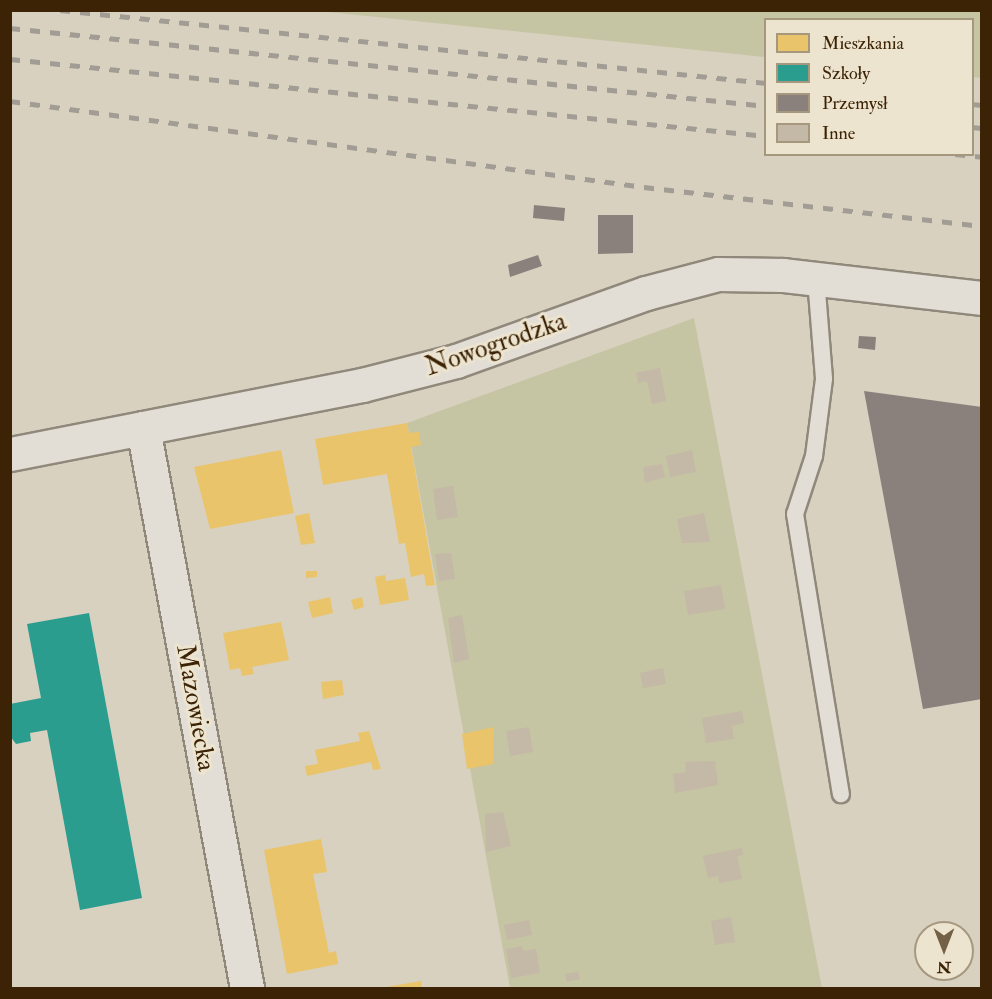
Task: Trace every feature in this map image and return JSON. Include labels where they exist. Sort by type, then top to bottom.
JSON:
[{"type":"street","name":"Nowogrodzka","points":[[10,454],[456,361],[646,292],[718,274],[816,279],[981,298]]},
{"type":"street","name":"Mazowiecka","points":[[143,428],[247,988]]},
{"type":"lane","points":[[816,279],[824,379],[814,456],[795,514],[841,794]]},
{"type":"green space","points":[[318,11],[981,12],[981,78],[974,77],[974,18],[764,18],[764,57]]},
{"type":"green space","points":[[694,318],[822,988],[510,988],[407,423]]},
{"type":"building: Mieszkania","points":[[407,423],[409,433],[419,432],[421,445],[411,447],[435,585],[426,586],[424,574],[411,577],[405,543],[399,544],[387,474],[323,485],[315,439]]},
{"type":"building: Mieszkania","points":[[281,450],[294,513],[210,529],[194,467]]},
{"type":"building: Mieszkania","points":[[309,513],[315,543],[301,545],[295,516]]},
{"type":"building: Mieszkania","points":[[306,571],[317,571],[317,577],[306,578]]},
{"type":"building: Mieszkania","points":[[385,575],[386,581],[405,578],[409,600],[380,605],[375,577]]},
{"type":"building: Mieszkania","points":[[330,597],[333,613],[312,618],[308,602]]},
{"type":"building: Mieszkania","points":[[362,597],[364,607],[354,610],[351,600]]},
{"type":"building: Mieszkania","points":[[281,622],[289,660],[252,667],[254,674],[242,676],[240,668],[230,670],[223,633]]},
{"type":"building: Mieszkania","points":[[342,680],[344,695],[323,699],[321,682]]},
{"type":"building: Mieszkania","points":[[494,727],[493,764],[467,769],[462,734]]},
{"type":"building: Mieszkania","points":[[369,731],[381,769],[373,770],[371,762],[307,776],[305,766],[318,764],[315,750],[360,741],[358,733]]},
{"type":"building: Mieszkania","points":[[321,839],[327,872],[313,874],[329,953],[336,951],[338,964],[287,974],[264,850]]},
{"type":"building: Mieszkania","points":[[421,981],[422,988],[386,988],[386,987]]},
{"type":"building: Szkoły","points":[[89,613],[142,898],[80,910],[47,730],[30,733],[31,741],[16,744],[10,736],[10,704],[41,698],[27,624]]},
{"type":"building: Przemysł","points":[[534,205],[565,208],[564,221],[533,218]]},
{"type":"building: Przemysł","points":[[598,215],[633,215],[633,253],[598,254]]},
{"type":"building: Przemysł","points":[[538,255],[542,266],[510,277],[508,265]]},
{"type":"building: Przemysł","points":[[859,336],[876,337],[875,350],[858,348]]},
{"type":"building: Przemysł","points":[[864,391],[982,407],[982,699],[923,709]]},
{"type":"building: Inne","points":[[660,368],[666,401],[652,404],[647,381],[638,383],[636,373]]},
{"type":"building: Inne","points":[[692,450],[696,472],[670,477],[666,456]]},
{"type":"building: Inne","points":[[662,464],[665,477],[645,483],[643,467]]},
{"type":"building: Inne","points":[[453,486],[458,517],[437,520],[433,489]]},
{"type":"building: Inne","points":[[704,513],[710,542],[682,543],[677,519]]},
{"type":"building: Inne","points":[[451,553],[455,579],[439,581],[435,554]]},
{"type":"building: Inne","points":[[721,585],[725,609],[688,615],[684,591]]},
{"type":"building: Inne","points":[[462,615],[469,659],[454,663],[448,618]]},
{"type":"building: Inne","points":[[663,668],[666,684],[643,688],[640,673]]},
{"type":"building: Inne","points":[[742,711],[744,723],[732,726],[734,739],[706,743],[702,718]]},
{"type":"building: Inne","points":[[529,727],[533,752],[510,756],[506,731]]},
{"type":"building: Inne","points":[[715,761],[718,785],[675,793],[673,774],[686,772],[685,762]]},
{"type":"building: Inne","points":[[503,812],[511,846],[486,852],[485,814]]},
{"type":"building: Inne","points":[[742,848],[743,855],[737,856],[742,879],[719,883],[718,876],[708,878],[703,856]]},
{"type":"building: Inne","points":[[731,917],[735,942],[715,945],[711,921]]},
{"type":"building: Inne","points":[[529,920],[532,935],[507,940],[504,925]]},
{"type":"building: Inne","points":[[522,946],[523,951],[536,949],[540,973],[511,978],[506,949]]},
{"type":"building: Inne","points":[[578,972],[580,979],[567,982],[565,974]]},
{"type":"railway","points":[[60,10],[764,83]]},
{"type":"railway","points":[[10,28],[764,106]]},
{"type":"railway","points":[[10,59],[764,136]]},
{"type":"railway","points":[[10,101],[644,187],[982,226]]},
{"type":"railway","points":[[974,104],[982,105]]},
{"type":"railway","points":[[974,127],[982,128]]},
{"type":"railway","points":[[973,156],[982,157]]}]
